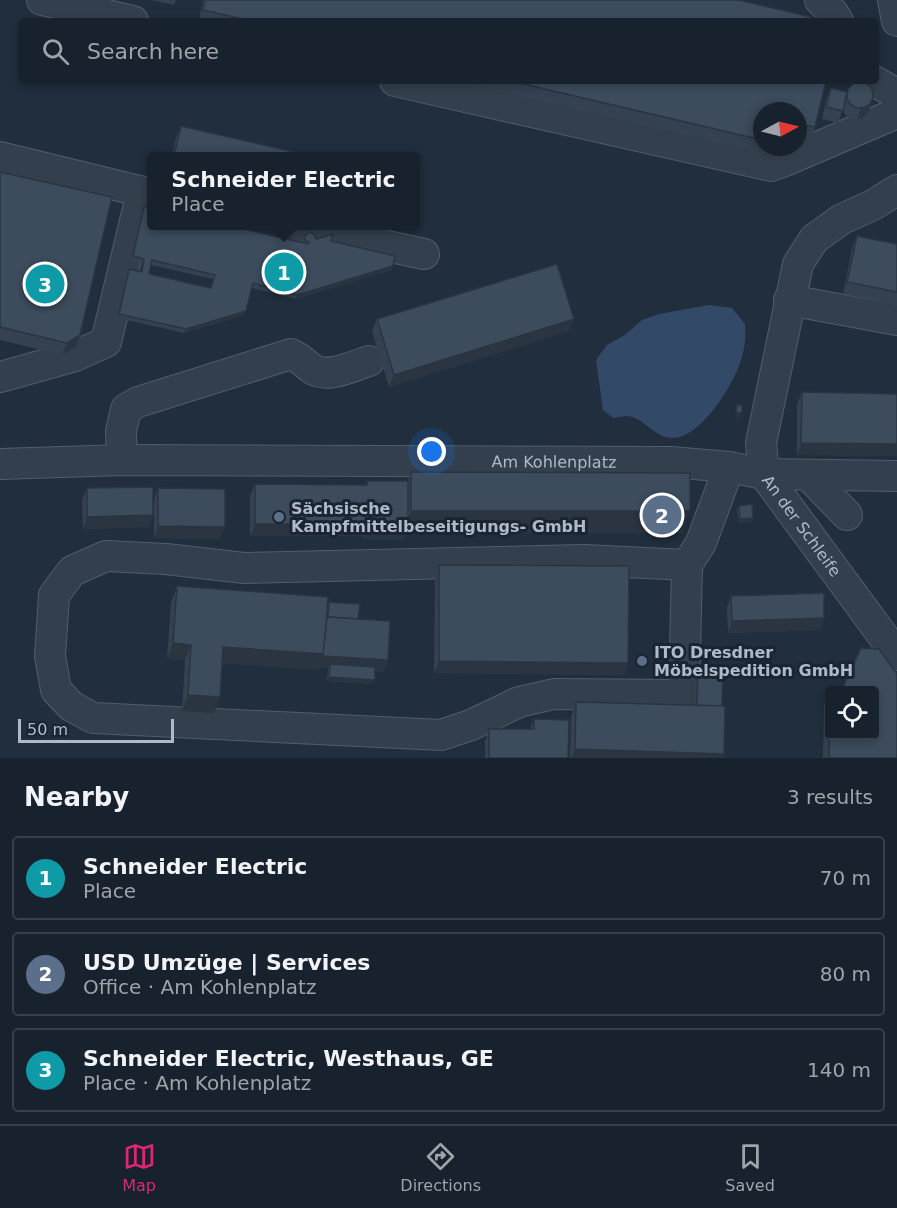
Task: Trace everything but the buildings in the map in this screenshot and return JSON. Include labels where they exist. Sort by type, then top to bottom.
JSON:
[{"type":"street","points":[[42,0],[120,18]]},
{"type":"street","points":[[820,0],[836,18]]},
{"type":"street","points":[[893,0],[897,21]]},
{"type":"street","points":[[408,84],[771,166],[897,113]]},
{"type":"street","points":[[879,84],[897,94]]},
{"type":"street","points":[[0,157],[147,193],[106,342],[75,356],[0,377]]},
{"type":"street","points":[[764,474],[761,443],[798,264],[814,239],[842,219],[873,205],[897,190]]},
{"type":"street","points":[[317,230],[424,254]]},
{"type":"street","points":[[789,300],[897,320]]},
{"type":"street","points":[[122,460],[121,431],[126,409],[138,402],[291,354],[303,359],[313,369],[326,374],[369,361]]},
{"type":"street","name":"Am Kohlenplatz","points":[[0,465],[122,460],[671,462],[729,467],[764,474]]},
{"type":"street","points":[[687,564],[584,560],[244,568],[166,559],[106,556],[72,571],[54,595],[50,656],[56,690],[71,706],[93,718],[441,735],[471,725],[519,702],[554,694],[684,694],[687,564],[701,543],[729,467]]},
{"type":"street","name":"An der Schleife","points":[[764,474],[897,476]]},
{"type":"street","name":"An der Schleife","points":[[764,474],[897,656]]},
{"type":"street","points":[[808,475],[847,515]]},
{"type":"water","points":[[709,305],[732,308],[745,324],[745,338],[737,370],[724,395],[705,420],[684,436],[673,438],[661,435],[633,417],[613,418],[603,410],[596,360],[607,345],[625,335],[642,320],[659,314]]},
{"type":"place","name":"Schneider Electric","points":[[284,272]]},
{"type":"place","name":"Schneider Electric, Westhaus, GE","points":[[45,284]]},
{"type":"place","name":"USD Umzüge | Services","points":[[662,515]]},
{"type":"place","name":"Sächsische Kampfmittelbeseitigungs- GmbH","points":[[279,517]]},
{"type":"place","name":"ITO Dresdner Möbelspedition GmbH","points":[[642,661]]}]
